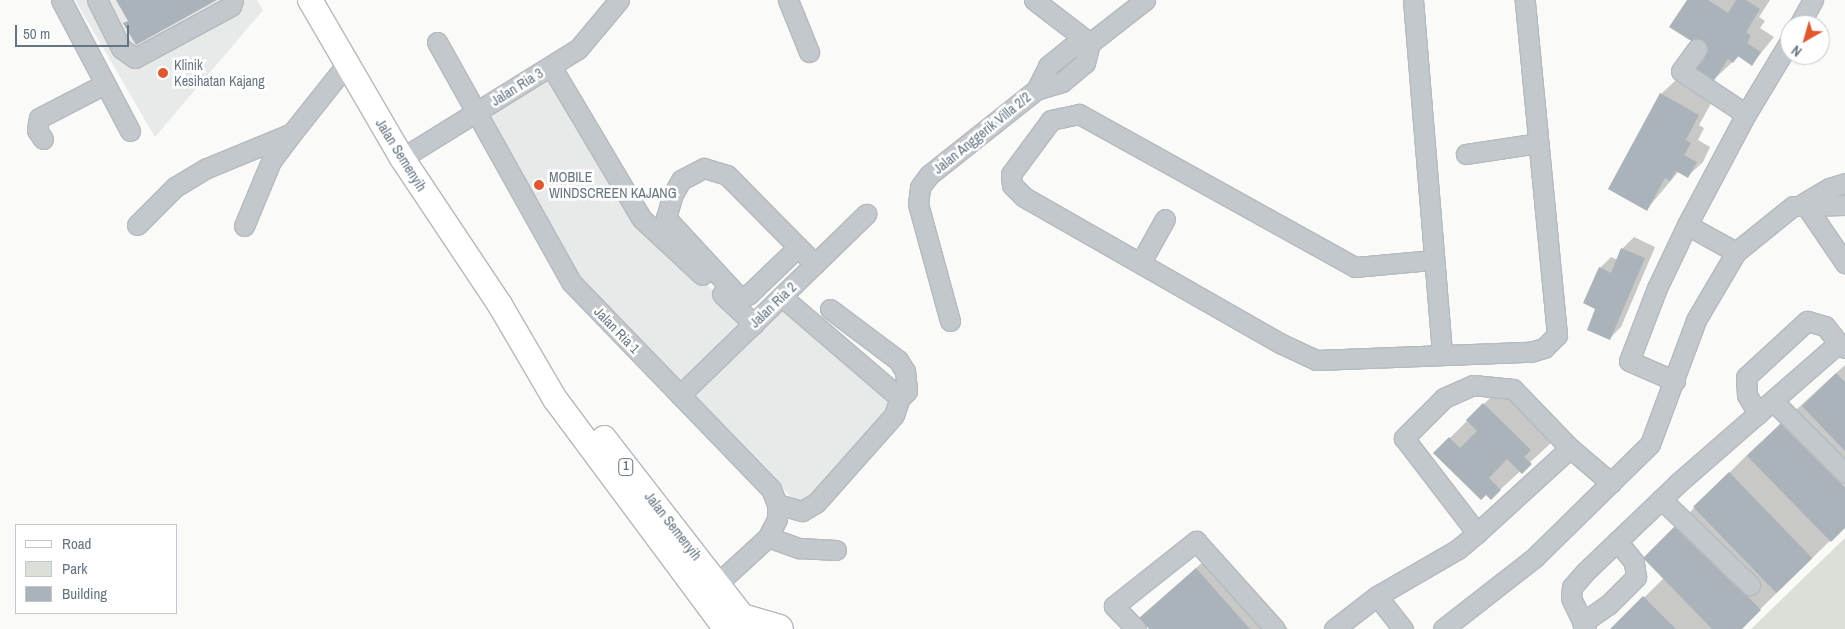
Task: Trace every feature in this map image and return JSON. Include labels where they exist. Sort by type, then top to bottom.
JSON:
[{"type":"highway","points":[[741,626],[779,629]]},
{"type":"main road","name":"Jalan Semenyih","points":[[310,0],[346,65],[402,158],[500,305],[555,399],[741,626]]},
{"type":"main road","name":"Jalan Semenyih","points":[[500,305],[718,583],[741,626]]},
{"type":"street","points":[[61,0],[130,131]]},
{"type":"street","points":[[97,0],[121,48],[135,58],[231,6],[232,0]]},
{"type":"street","name":"Jalan Ria 3","points":[[402,158],[578,48],[619,0]]},
{"type":"street","points":[[788,0],[809,52]]},
{"type":"street","points":[[1034,0],[1090,43],[1145,0]]},
{"type":"street","points":[[1413,0],[1432,260],[1442,354]]},
{"type":"street","points":[[1432,260],[1355,267],[1079,114],[1051,120],[1011,174],[1012,185],[1024,197],[1282,344],[1317,360],[1530,352],[1544,348],[1557,335],[1525,0]]},
{"type":"street","points":[[1805,15],[1813,0]]},
{"type":"street","name":"Jalan Ria 1","points":[[437,42],[571,282],[771,489],[778,504]]},
{"type":"street","name":"Jalan Anggerik Villa 2/2","points":[[950,320],[918,204],[920,187],[929,175],[1036,90],[1062,82],[1085,63],[1090,43]]},
{"type":"street","points":[[1697,49],[1681,71],[1746,114]]},
{"type":"street","points":[[1675,382],[1630,361],[1657,288],[1687,226],[1746,114],[1780,57]]},
{"type":"street","points":[[244,226],[271,161],[346,65]]},
{"type":"street","points":[[551,66],[642,219],[754,324]]},
{"type":"street","points":[[43,140],[37,130],[39,118],[105,84]]},
{"type":"street","points":[[137,225],[175,186],[215,165],[292,133]]},
{"type":"street","points":[[1466,154],[1538,143]]},
{"type":"street","points":[[798,247],[748,295],[739,297],[666,218],[673,194],[681,180],[704,168],[727,175],[815,264]]},
{"type":"street","points":[[1443,629],[1535,557],[1650,444],[1675,382],[1696,320],[1736,252],[1793,206],[1804,203],[1829,188],[1845,183]]},
{"type":"street","points":[[1804,203],[1845,205]]},
{"type":"street","points":[[1804,203],[1845,263]]},
{"type":"street","name":"Jalan Ria 2","points":[[680,395],[866,214]]},
{"type":"street","points":[[1141,262],[1164,219]]},
{"type":"street","points":[[1687,226],[1736,252]]},
{"type":"street","points":[[782,297],[900,398]]},
{"type":"street","points":[[718,583],[768,537],[776,519],[778,504],[802,511],[816,503],[894,415],[900,398],[907,391],[905,371],[898,360],[830,309]]},
{"type":"street","points":[[1616,541],[1634,562],[1636,577],[1584,626],[1571,598],[1572,588],[1616,541],[1661,499],[1773,401],[1842,346],[1825,326],[1807,321],[1746,377],[1747,395],[1758,414]]},
{"type":"street","points":[[1477,533],[1404,438],[1444,398],[1473,385],[1513,389],[1570,448],[1611,483]]},
{"type":"street","points":[[1773,401],[1845,473]]},
{"type":"street","points":[[1334,629],[1377,596],[1458,549],[1570,448]]},
{"type":"street","points":[[1661,499],[1750,584]]},
{"type":"street","points":[[768,537],[799,548],[836,550]]},
{"type":"street","points":[[1136,629],[1114,606],[1196,541],[1275,629]]},
{"type":"street","points":[[1377,596],[1403,629]]},
{"type":"shaded area","name":"Klinik Kesihatan Kajang","points":[[75,0],[257,0],[263,10],[155,137]]},
{"type":"shaded area","points":[[551,74],[639,221],[755,330],[783,303],[895,398],[890,414],[801,507],[576,278],[484,116]]},
{"type":"green space","points":[[1845,538],[1845,629],[1751,629]]},
{"type":"building","points":[[116,0],[217,0],[136,45],[123,23],[128,21]]},
{"type":"building","points":[[1687,0],[1708,0],[1728,13],[1736,0],[1746,0],[1760,9],[1746,32],[1751,36],[1747,43],[1761,52],[1752,66],[1738,56],[1733,63],[1728,59],[1713,82],[1692,69],[1704,49],[1669,27]]},
{"type":"building","points":[[1660,93],[1699,115],[1686,140],[1691,143],[1684,155],[1697,162],[1688,178],[1676,171],[1670,181],[1665,178],[1647,211],[1608,189]]},
{"type":"building","points":[[1621,248],[1645,258],[1610,340],[1587,330],[1595,309],[1583,303],[1599,267],[1611,273]]},
{"type":"building","points":[[1836,373],[1845,382],[1845,451],[1802,406]]},
{"type":"building","points":[[1483,403],[1531,450],[1524,457],[1532,464],[1522,474],[1507,459],[1489,478],[1501,490],[1491,500],[1486,495],[1481,500],[1433,453],[1449,437],[1460,448],[1477,431],[1466,420]]},
{"type":"building","points":[[1782,422],[1845,488],[1845,528],[1831,542],[1747,456]]},
{"type":"building","points":[[1729,472],[1812,558],[1776,593],[1693,507]]},
{"type":"building","points":[[1677,524],[1761,610],[1742,629],[1712,629],[1643,558]]},
{"type":"building","points":[[1196,568],[1250,629],[1149,629],[1139,618]]},
{"type":"building","points":[[1643,596],[1676,629],[1610,629]]},
{"type":"place","name":"Klinik Kesihatan Kajang","points":[[163,73]]},
{"type":"place","name":"MOBILE WINDSCREEN KAJANG","points":[[539,185]]}]
